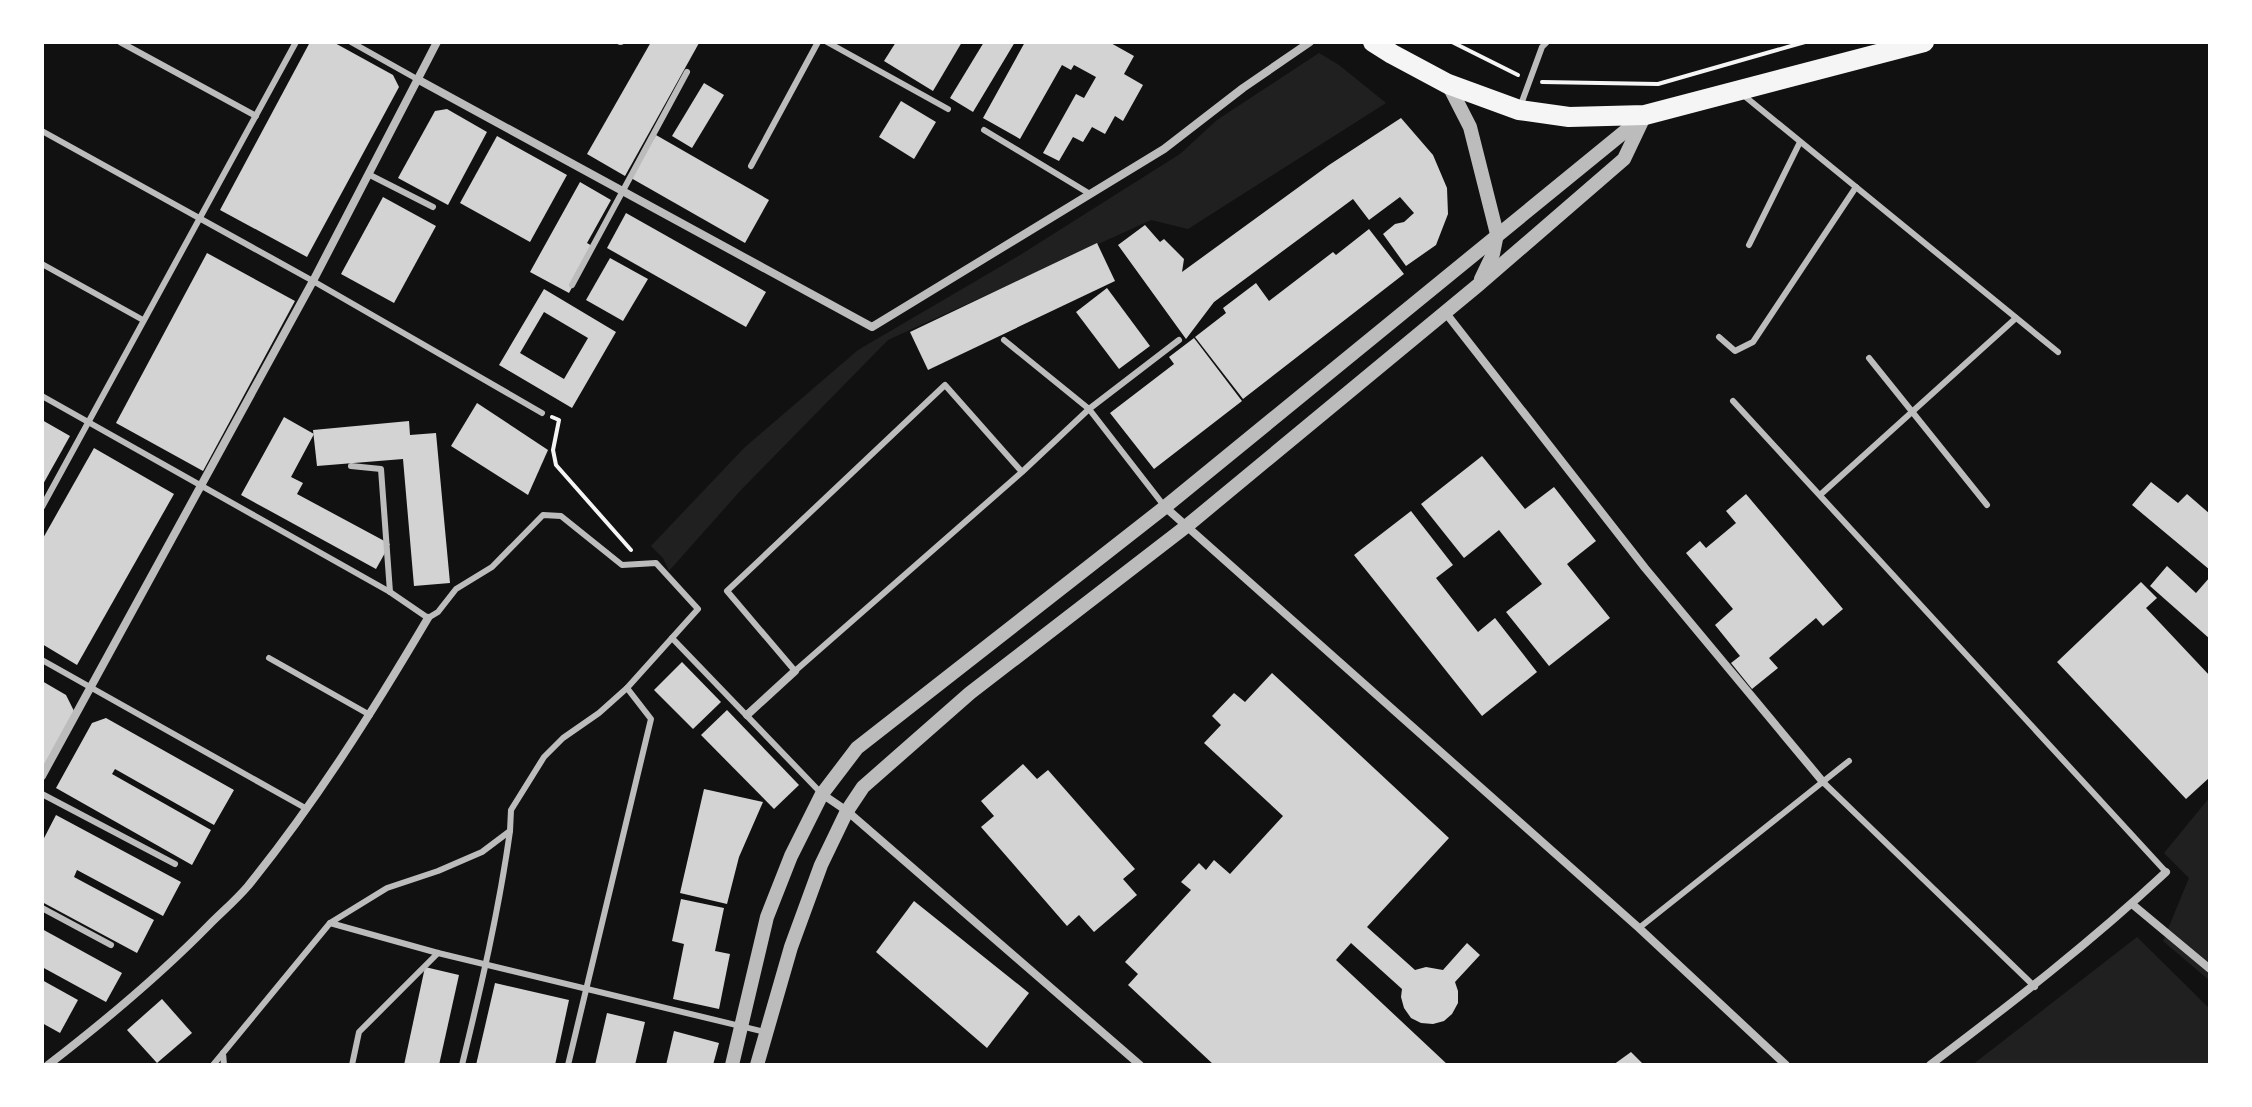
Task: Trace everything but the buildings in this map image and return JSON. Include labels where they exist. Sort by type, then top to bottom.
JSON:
[{"type":"main road","points":[[1373,42],[1448,84],[1519,110],[1569,117],[1645,115],[1924,42]]},
{"type":"street","points":[[42,776],[313,281],[437,42]]},
{"type":"street","points":[[417,79],[872,327],[1164,149],[1243,88],[1310,42]]},
{"type":"street","points":[[1448,84],[1470,127],[1497,234],[1493,254],[1477,286]]},
{"type":"street","points":[[732,1065],[767,917],[791,856],[822,794],[857,748],[1165,507],[1645,115]]},
{"type":"street","points":[[757,1065],[765,1032],[821,865],[847,811],[863,787],[946,713],[1188,525],[1477,286],[1624,159],[1645,115]]},
{"type":"street","points":[[1445,312],[1645,568],[1823,782]]},
{"type":"street","points":[[1165,507],[1639,928],[1786,1065]]},
{"type":"street","points":[[49,1065],[178,957],[246,888],[307,809],[370,715],[428,618]]},
{"type":"street","points":[[747,715],[795,671]]},
{"type":"street","points":[[822,794],[847,811],[1140,1065]]},
{"type":"street","points":[[1930,1065],[2035,987],[2166,872]]},
{"type":"street","points":[[2132,904],[2210,969]]},
{"type":"lane","points":[[120,42],[256,116]]},
{"type":"lane","points":[[42,507],[296,42]]},
{"type":"lane","points":[[351,42],[417,79]]},
{"type":"lane","points":[[751,166],[818,42]]},
{"type":"lane","points":[[827,42],[948,109]]},
{"type":"lane","points":[[1519,110],[1542,47],[1547,42]]},
{"type":"lane","points":[[572,285],[687,72]]},
{"type":"lane","points":[[1737,90],[2058,352]]},
{"type":"lane","points":[[984,130],[1090,194]]},
{"type":"lane","points":[[42,131],[313,281],[542,413]]},
{"type":"lane","points":[[1749,245],[1800,142]]},
{"type":"lane","points":[[368,174],[433,207]]},
{"type":"lane","points":[[1719,337],[1735,351],[1753,342],[1856,187]]},
{"type":"lane","points":[[42,264],[143,320]]},
{"type":"lane","points":[[1820,495],[2016,318]]},
{"type":"lane","points":[[1004,340],[1089,409],[1165,507]]},
{"type":"lane","points":[[1022,472],[945,385],[727,591],[795,671],[1022,472],[1089,409],[1179,340]]},
{"type":"lane","points":[[1869,358],[1987,505]]},
{"type":"lane","points":[[42,396],[390,592],[428,618],[438,612],[456,589],[492,567],[543,515],[561,516],[622,565],[656,563],[698,609],[627,688],[599,713],[563,738],[544,757],[511,810],[503,883],[462,1065]]},
{"type":"lane","points":[[1733,401],[2166,872]]},
{"type":"lane","points":[[351,466],[381,469],[390,592]]},
{"type":"lane","points":[[672,638],[822,794]]},
{"type":"lane","points":[[269,658],[370,715]]},
{"type":"lane","points":[[42,660],[307,809]]},
{"type":"lane","points":[[568,1065],[651,719],[627,688]]},
{"type":"lane","points":[[1639,928],[1849,761]]},
{"type":"lane","points":[[1823,782],[2035,987]]},
{"type":"lane","points":[[42,794],[175,864]]},
{"type":"lane","points":[[213,1065],[330,923],[387,888],[482,852],[510,831]]},
{"type":"lane","points":[[42,908],[111,945]]},
{"type":"lane","points":[[330,923],[438,953],[765,1032]]},
{"type":"lane","points":[[352,1065],[359,1032],[438,953]]},
{"type":"lane","points":[[223,1053],[224,1065]]},
{"type":"lane","points":[[42,1057],[49,1065]]},
{"type":"path","points":[[1452,42],[1529,81],[1658,84],[1805,42]]},
{"type":"path","points":[[542,413],[559,420],[553,450],[556,465],[643,564]]},
{"type":"shaded area","points":[[1319,53],[1386,103],[1188,229],[1151,220],[888,340],[740,491],[669,571],[663,558],[651,546],[744,448],[858,350],[1020,255],[1180,154],[1217,120]]},
{"type":"shaded area","points":[[2210,797],[2210,981],[2163,941],[2189,878],[2164,853]]},
{"type":"shaded area","points":[[2137,937],[2210,1009],[2210,1065],[1972,1065]]}]
